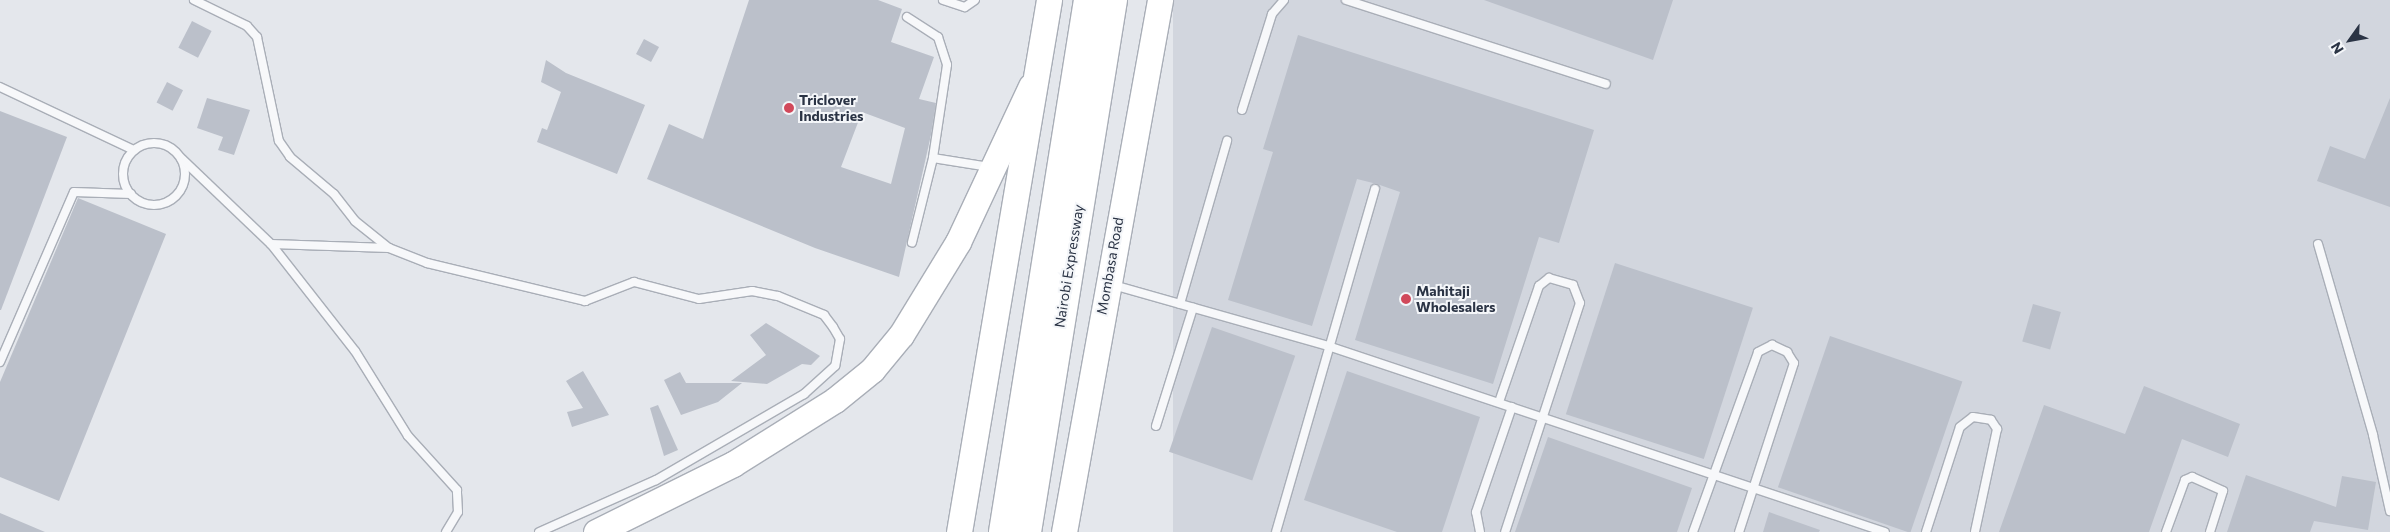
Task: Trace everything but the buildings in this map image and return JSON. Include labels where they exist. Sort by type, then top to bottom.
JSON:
[{"type":"highway","points":[[959,532],[1031,86],[1049,0]]},
{"type":"highway","name":"Nairobi Expressway","points":[[1003,532],[1088,0]]},
{"type":"highway","name":"Nairobi Expressway","points":[[1027,532],[1113,0]]},
{"type":"highway","name":"Mombasa Road","points":[[1064,532],[1106,283],[1160,0]]},
{"type":"highway","points":[[596,532],[733,464],[835,400],[872,370],[923,303],[958,242],[1031,86]]},
{"type":"lane","points":[[194,0],[247,26],[257,37],[284,149],[389,248]]},
{"type":"lane","points":[[943,0],[965,7],[975,0]]},
{"type":"lane","points":[[1242,110],[1272,14],[1284,0]]},
{"type":"lane","points":[[1346,0],[1606,84]]},
{"type":"lane","points":[[907,17],[932,31],[946,54],[933,158],[912,242]]},
{"type":"lane","points":[[0,88],[134,150],[153,143],[168,146],[271,244],[355,351],[408,436],[457,490],[458,512],[446,532]]},
{"type":"lane","points":[[1180,304],[1227,141]]},
{"type":"lane","points":[[131,194],[123,176],[134,150]]},
{"type":"lane","points":[[0,362],[74,192],[131,194],[158,204],[179,194],[184,178],[180,158]]},
{"type":"lane","points":[[933,158],[991,168]]},
{"type":"lane","points":[[1276,532],[1328,346],[1375,189]]},
{"type":"lane","points":[[271,244],[389,248],[570,300],[599,298],[634,282],[699,299],[752,291],[769,294],[824,315],[840,339],[839,356],[826,376],[777,411],[656,480],[539,532]]},
{"type":"lane","points":[[2318,244],[2373,435],[2390,511]]},
{"type":"lane","points":[[1499,402],[1539,286],[1554,278],[1573,285],[1580,302],[1505,532]]},
{"type":"lane","points":[[1106,283],[1328,346],[1885,532]]},
{"type":"lane","points":[[1156,426],[1193,308]]},
{"type":"lane","points":[[1693,532],[1758,352],[1772,345],[1787,352],[1794,363],[1755,488],[1739,532]]},
{"type":"lane","points":[[1480,532],[1476,512],[1512,407]]},
{"type":"lane","points":[[1926,532],[1960,427],[1972,417],[1991,420],[1997,429],[1974,532]]},
{"type":"lane","points":[[2166,532],[2185,480],[2192,477],[2223,491],[2210,532]]},
{"type":"shaded area","points":[[1173,0],[2390,0],[2390,532],[1173,532]]},
{"type":"place","name":"Triclover Industries","points":[[789,108]]},
{"type":"place","name":"Mahitaji Wholesalers","points":[[1406,299]]}]
